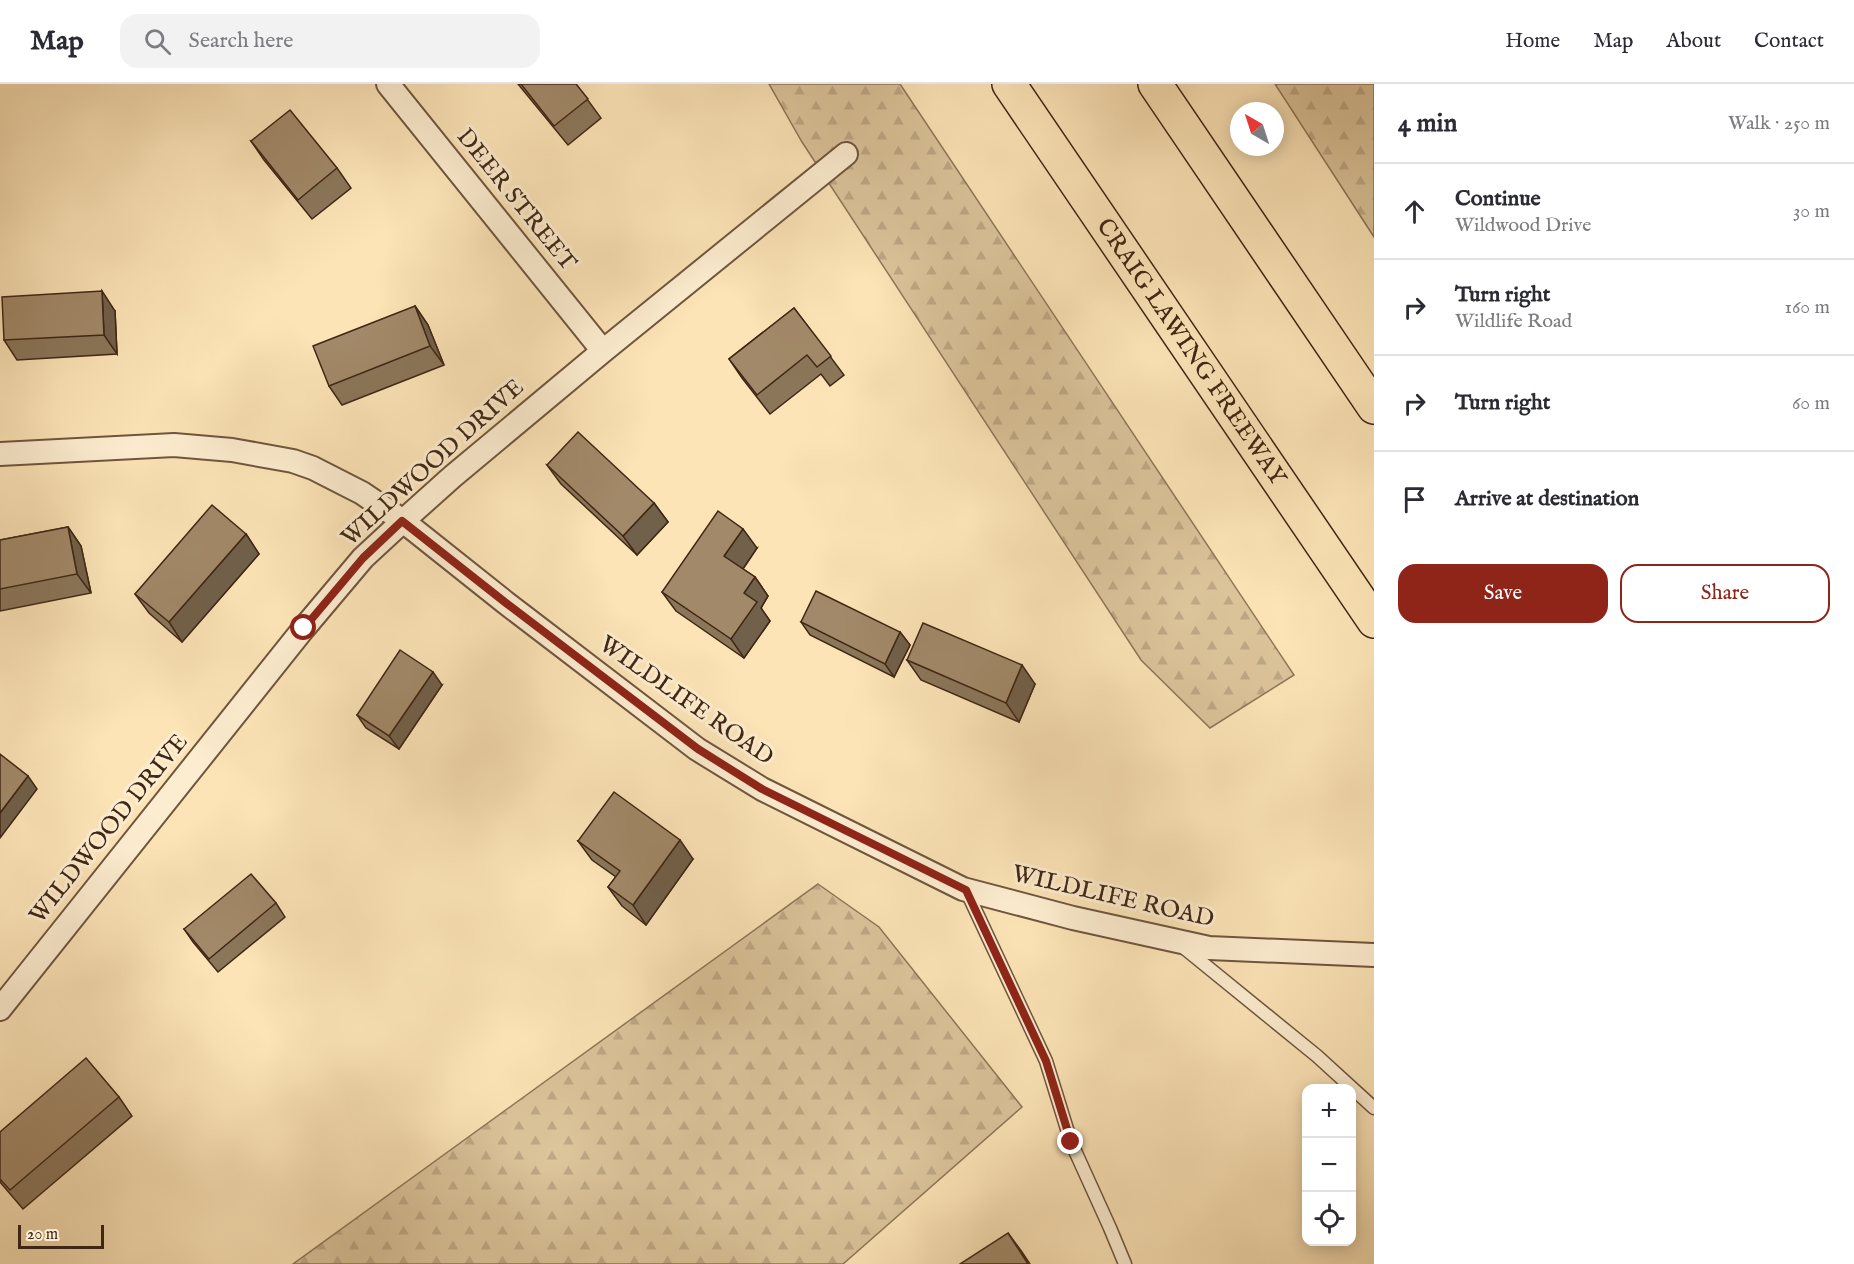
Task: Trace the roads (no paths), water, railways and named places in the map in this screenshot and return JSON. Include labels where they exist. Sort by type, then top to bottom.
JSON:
[{"type":"highway","name":"CRAIG LAWING FREEWAY","points":[[1009,84],[1374,621]]},
{"type":"highway","points":[[1155,84],[1374,407]]},
{"type":"street","name":"DEER STREET","points":[[388,84],[603,351]]},
{"type":"street","name":"WILDWOOD DRIVE","points":[[0,1009],[304,628],[363,558],[402,521],[603,351],[846,154]]},
{"type":"street","name":"WILDLIFE ROAD","points":[[0,454],[174,445],[232,450],[293,461],[314,468],[362,493],[402,521],[698,749],[762,789],[966,890],[1073,918],[1209,948],[1374,955]]},
{"type":"lane","points":[[966,890],[1046,1061],[1071,1142],[1125,1264]]},
{"type":"lane","points":[[1175,941],[1317,1056],[1374,1108]]}]
